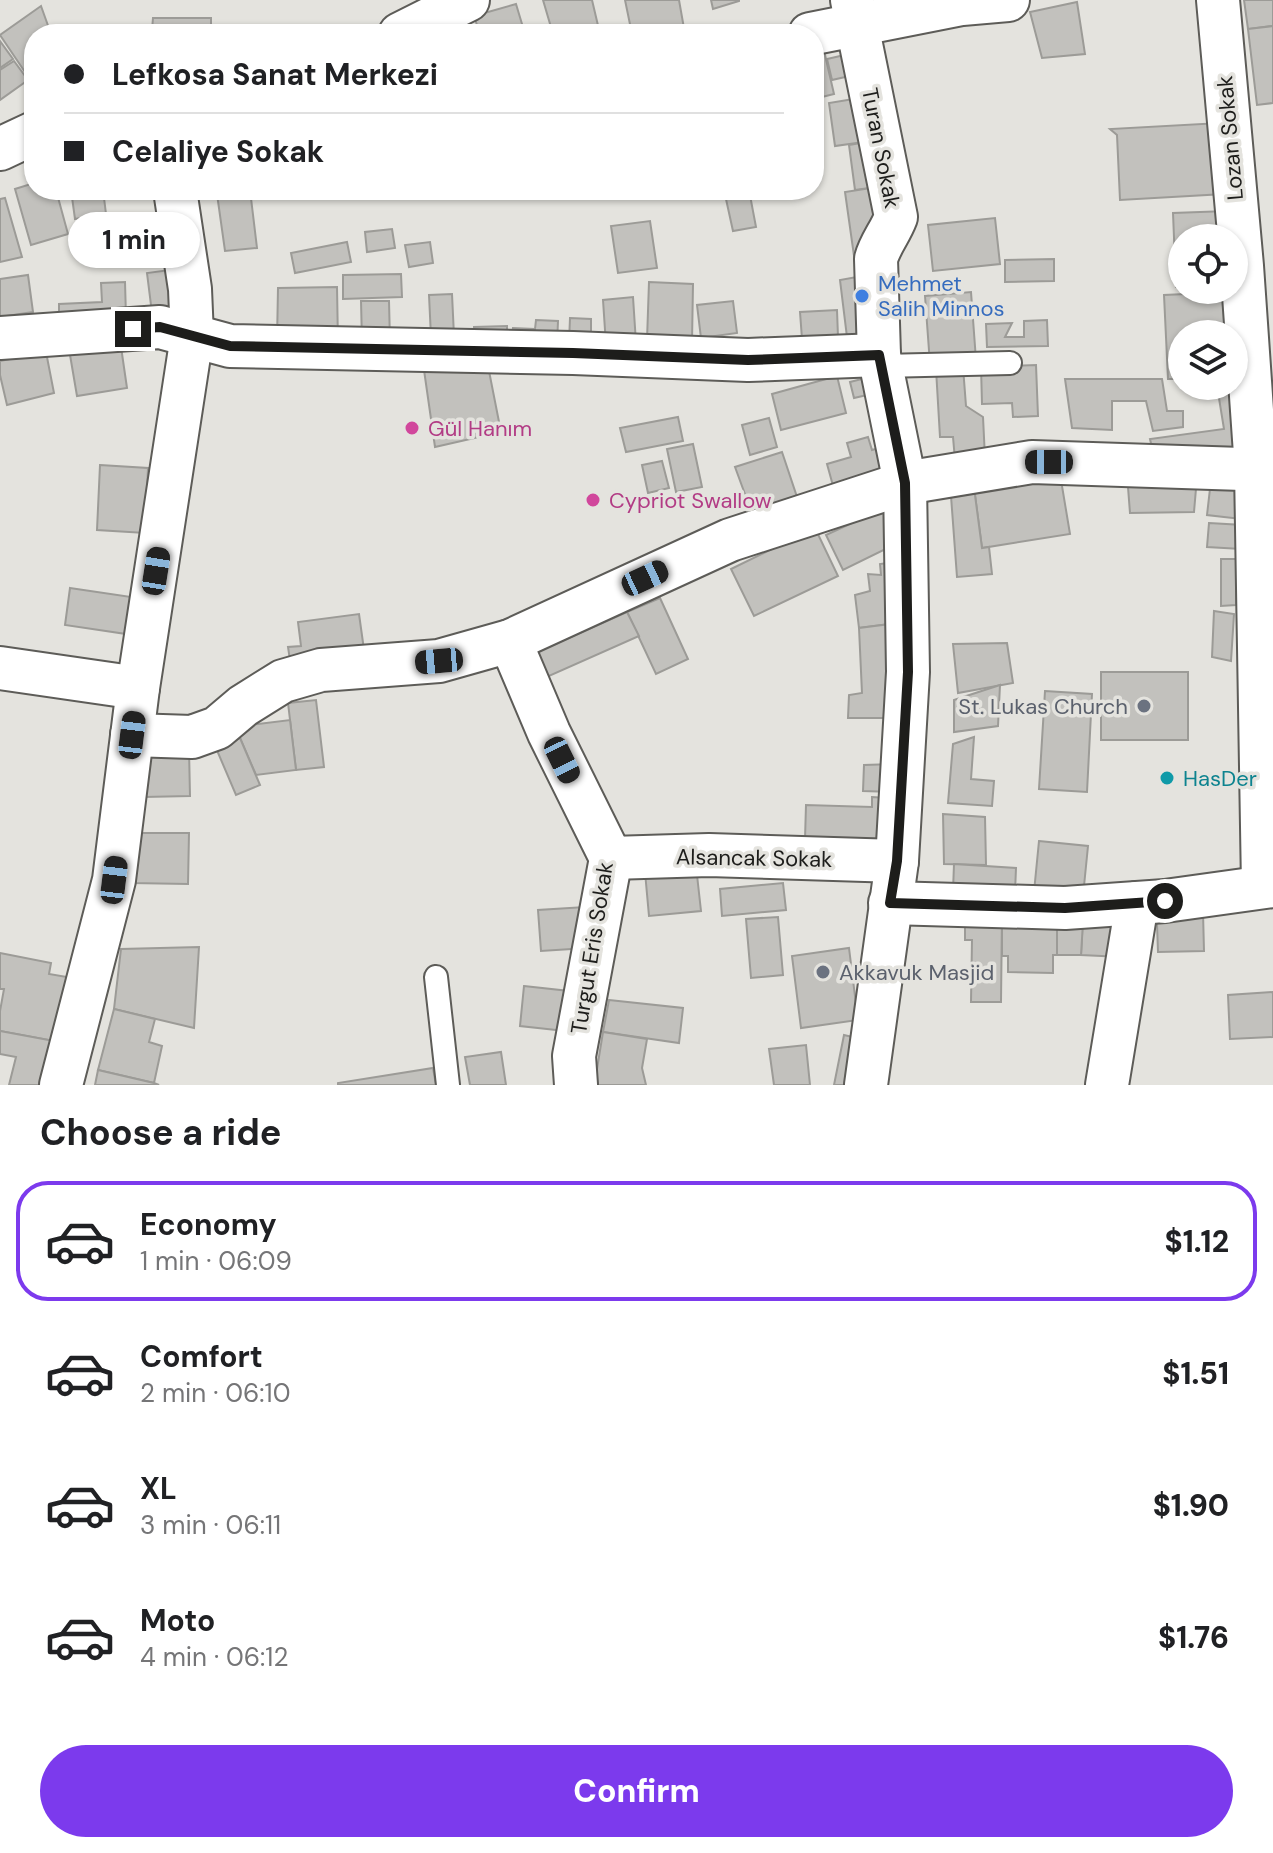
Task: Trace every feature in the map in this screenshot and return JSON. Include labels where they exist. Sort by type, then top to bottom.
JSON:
[{"type":"street","points":[[824,27],[855,12],[1008,0]]},
{"type":"street","name":"Lozan Sokak","points":[[1218,0],[1258,267],[1264,469],[1268,886]]},
{"type":"street","name":"Turan Sokak","points":[[855,12],[896,217],[876,259],[880,360],[905,483],[908,672],[879,1082]]},
{"type":"street","points":[[431,24],[455,16]]},
{"type":"street","points":[[0,149],[24,138]]},
{"type":"street","points":[[61,1085],[114,880],[138,688],[192,336],[190,289],[177,200]]},
{"type":"street","points":[[0,338],[160,327],[230,346],[748,360],[880,360]]},
{"type":"street","points":[[132,735],[192,737],[217,728],[243,706],[283,681],[321,670],[439,661],[510,641],[730,540],[905,483],[1032,462],[1264,469]]},
{"type":"street","name":"Turgut Eris Sokak","points":[[510,641],[549,733],[611,858],[574,1056],[576,1085]]},
{"type":"street","points":[[0,668],[138,688]]},
{"type":"street","name":"Alsancak Sokak","points":[[611,858],[709,855],[897,861]]},
{"type":"street","points":[[890,903],[1065,908],[1137,903],[1268,886]]},
{"type":"street","points":[[1107,1085],[1137,903]]},
{"type":"lane","points":[[880,360],[1010,363]]},
{"type":"lane","points":[[436,977],[448,1085]]},
{"type":"building","points":[[543,0],[592,0],[598,24],[550,24]]},
{"type":"building","points":[[625,0],[679,0],[683,24],[630,24]]},
{"type":"building","points":[[711,0],[739,0],[739,1],[713,9]]},
{"type":"building","points":[[1244,0],[1273,0],[1273,26],[1248,29]]},
{"type":"building","points":[[1077,2],[1085,54],[1042,58],[1030,12]]},
{"type":"building","points":[[516,4],[522,24],[477,24],[474,16]]},
{"type":"building","points":[[41,6],[47,24],[24,24],[24,71],[0,35]]},
{"type":"building","points":[[153,18],[211,18],[211,24],[152,24]]},
{"type":"building","points":[[1273,26],[1273,103],[1257,105],[1248,29]]},
{"type":"building","points":[[0,41],[13,59],[0,68]]},
{"type":"building","points":[[849,54],[854,75],[832,80],[827,59]]},
{"type":"building","points":[[824,55],[834,94],[824,96]]},
{"type":"building","points":[[14,61],[24,75],[24,83],[0,100],[0,70]]},
{"type":"building","points":[[872,96],[878,140],[835,146],[829,103]]},
{"type":"building","points":[[1220,123],[1224,194],[1120,200],[1117,135],[1110,129]]},
{"type":"building","points":[[878,140],[884,186],[855,190],[849,145]]},
{"type":"building","points":[[24,186],[24,200],[59,200],[68,234],[31,245],[15,189]]},
{"type":"building","points":[[884,186],[895,330],[847,337],[840,280],[857,277],[845,192]]},
{"type":"building","points":[[5,198],[22,257],[0,262],[0,199]]},
{"type":"building","points":[[72,200],[104,200],[106,214],[75,219]]},
{"type":"building","points":[[218,200],[251,200],[257,248],[225,251]]},
{"type":"building","points":[[726,200],[751,200],[756,227],[733,231]]},
{"type":"building","points":[[1227,211],[1227,224],[1173,224],[1173,213]]},
{"type":"building","points":[[995,218],[1000,264],[933,271],[928,225]]},
{"type":"building","points":[[650,221],[657,268],[618,273],[611,226]]},
{"type":"building","points":[[392,229],[395,248],[367,252],[365,232]]},
{"type":"building","points":[[347,242],[351,262],[295,273],[291,253]]},
{"type":"building","points":[[430,242],[433,263],[409,267],[405,245]]},
{"type":"building","points":[[1054,259],[1054,281],[1005,282],[1005,260]]},
{"type":"building","points":[[192,267],[197,308],[152,313],[147,273]]},
{"type":"building","points":[[401,274],[402,297],[343,299],[343,275]]},
{"type":"building","points":[[28,275],[33,312],[0,317],[0,279]]},
{"type":"building","points":[[125,282],[126,317],[59,319],[59,304],[102,302],[101,283]]},
{"type":"building","points":[[649,282],[693,284],[692,342],[647,340]]},
{"type":"building","points":[[337,287],[338,343],[277,341],[278,288]]},
{"type":"building","points":[[971,292],[976,360],[930,364],[925,296]]},
{"type":"building","points":[[452,294],[454,336],[431,337],[429,295]]},
{"type":"building","points":[[1164,295],[1168,295],[1168,304],[1231,304],[1232,320],[1168,320],[1168,379]]},
{"type":"building","points":[[633,297],[636,343],[606,345],[603,300]]},
{"type":"building","points":[[361,301],[389,301],[390,342],[362,342]]},
{"type":"building","points":[[733,301],[737,333],[701,338],[697,305]]},
{"type":"building","points":[[837,310],[838,337],[802,339],[800,312]]},
{"type":"building","points":[[570,318],[591,319],[591,343],[569,343]]},
{"type":"building","points":[[536,320],[558,321],[557,345],[512,343],[513,328],[535,329]]},
{"type":"building","points":[[1047,320],[1048,346],[987,347],[986,324],[1012,323],[1005,337],[1024,337],[1024,321]]},
{"type":"building","points":[[507,326],[507,345],[474,344],[474,327]]},
{"type":"building","points":[[120,340],[127,388],[77,396],[69,349]]},
{"type":"building","points":[[46,352],[54,393],[7,405],[0,361]]},
{"type":"building","points":[[1036,365],[1038,416],[1013,417],[1012,403],[982,404],[981,367]]},
{"type":"building","points":[[963,367],[966,406],[983,417],[985,458],[955,460],[953,437],[940,437],[936,369]]},
{"type":"building","points":[[424,370],[489,371],[501,432],[435,447]]},
{"type":"building","points":[[877,375],[876,393],[854,398],[850,382]]},
{"type":"building","points":[[837,376],[846,413],[781,430],[772,394]]},
{"type":"building","points":[[1065,379],[1162,379],[1167,411],[1183,411],[1183,427],[1153,431],[1146,401],[1112,401],[1112,430],[1072,428]]},
{"type":"building","points":[[1219,400],[1236,400],[1246,459],[1153,452],[1150,439],[1224,429]]},
{"type":"building","points":[[678,417],[683,441],[626,452],[620,428]]},
{"type":"building","points":[[769,418],[777,447],[750,455],[742,425]]},
{"type":"building","points":[[868,437],[872,450],[898,443],[906,472],[835,493],[827,464],[851,457],[847,443]]},
{"type":"building","points":[[693,444],[702,487],[676,492],[667,449]]},
{"type":"building","points":[[782,452],[798,500],[753,516],[735,467]]},
{"type":"building","points":[[662,461],[669,488],[648,493],[642,465]]},
{"type":"building","points":[[100,465],[148,468],[145,533],[97,530]]},
{"type":"building","points":[[1059,468],[1070,534],[982,548],[973,480]]},
{"type":"building","points":[[1127,474],[1197,477],[1194,512],[1130,513]]},
{"type":"building","points":[[973,480],[982,548],[989,547],[992,574],[957,577],[951,496]]},
{"type":"building","points":[[1211,480],[1245,484],[1241,519],[1207,515]]},
{"type":"building","points":[[891,505],[908,538],[843,570],[826,535]]},
{"type":"building","points":[[1209,523],[1243,525],[1241,549],[1207,547]]},
{"type":"building","points":[[815,528],[838,576],[754,616],[731,569]]},
{"type":"building","points":[[1221,559],[1236,559],[1236,605],[1221,606]]},
{"type":"building","points":[[901,561],[906,622],[859,628],[855,595],[870,591],[868,574],[881,575],[880,564]]},
{"type":"building","points":[[70,588],[138,598],[133,635],[65,625]]},
{"type":"building","points":[[660,598],[688,659],[656,674],[627,612]]},
{"type":"building","points":[[1214,611],[1234,614],[1231,661],[1212,657]]},
{"type":"building","points":[[627,612],[639,636],[540,680],[530,655]]},
{"type":"building","points":[[359,614],[365,657],[291,667],[288,647],[301,646],[298,622]]},
{"type":"building","points":[[906,622],[905,718],[848,718],[849,695],[862,693],[859,628]]},
{"type":"building","points":[[1007,643],[1013,683],[958,693],[953,644]]},
{"type":"building","name":"St. Lukas Church","points":[[1101,672],[1188,672],[1188,740],[1101,740]]},
{"type":"building","points":[[1000,685],[998,726],[954,732],[954,700]]},
{"type":"building","points":[[1045,691],[1092,694],[1087,792],[1039,789]]},
{"type":"building","points":[[316,700],[324,767],[296,770],[288,703]]},
{"type":"building","points":[[290,720],[296,770],[256,775],[240,738],[241,726]]},
{"type":"building","points":[[974,737],[971,779],[994,781],[992,806],[948,803],[953,744]]},
{"type":"building","points":[[240,738],[260,785],[236,795],[216,748]]},
{"type":"building","points":[[189,749],[190,796],[144,797],[143,750]]},
{"type":"building","points":[[894,764],[893,792],[863,791],[864,765]]},
{"type":"building","points":[[872,797],[900,799],[889,841],[805,839],[806,805],[872,807]]},
{"type":"building","points":[[943,814],[985,817],[986,865],[944,864]]},
{"type":"building","points":[[134,833],[189,833],[188,884],[131,883]]},
{"type":"building","points":[[1039,841],[1088,846],[1083,896],[1034,892]]},
{"type":"building","points":[[954,864],[1016,868],[1015,893],[953,891]]},
{"type":"building","points":[[696,866],[701,911],[649,916],[645,872]]},
{"type":"building","points":[[783,883],[786,910],[722,916],[720,889]]},
{"type":"building","points":[[585,907],[587,948],[541,951],[538,910]]},
{"type":"building","points":[[1203,912],[1204,951],[1158,952],[1157,924],[1160,918]]},
{"type":"building","points":[[965,914],[1002,914],[1001,1002],[971,1002],[972,940],[965,940]]},
{"type":"building","points":[[1002,914],[1057,915],[1057,955],[1053,955],[1053,973],[1008,972],[1008,956],[1002,956]]},
{"type":"building","points":[[778,917],[783,975],[751,978],[746,919]]},
{"type":"building","points":[[1083,917],[1125,920],[1122,957],[1081,955]]},
{"type":"building","points":[[1057,921],[1083,922],[1081,955],[1057,955]]},
{"type":"building","points":[[199,947],[194,1028],[114,1009],[121,949]]},
{"type":"building","name":"Akkavuk Masjid","points":[[849,948],[858,1020],[801,1028],[792,956]]},
{"type":"building","points":[[0,953],[51,963],[49,974],[67,977],[54,1041],[0,1031],[4,989],[0,989]]},
{"type":"building","points":[[524,986],[578,992],[574,1032],[520,1026]]},
{"type":"building","points":[[1273,992],[1273,1037],[1230,1039],[1228,995]]},
{"type":"building","points":[[609,1000],[683,1008],[679,1043],[603,1032]]},
{"type":"building","points":[[114,1009],[155,1019],[149,1042],[162,1046],[154,1083],[98,1070]]},
{"type":"building","points":[[0,1031],[54,1041],[43,1085],[9,1085],[16,1057],[0,1054]]},
{"type":"building","points":[[603,1032],[647,1039],[642,1068],[646,1085],[598,1085],[596,1075]]},
{"type":"building","points":[[844,1035],[865,1040],[856,1085],[834,1085]]},
{"type":"building","points":[[806,1045],[810,1085],[774,1085],[769,1049]]},
{"type":"building","points":[[501,1052],[506,1085],[470,1085],[465,1057]]},
{"type":"building","points":[[433,1068],[436,1085],[338,1085],[338,1083]]},
{"type":"building","points":[[98,1070],[154,1083],[159,1085],[95,1085]]},
{"type":"place","name":"Mehmet Salih Minnos","points":[[862,296]]},
{"type":"place","name":"Gül Hanım","points":[[412,428]]},
{"type":"place","name":"Cypriot Swallow","points":[[593,500]]},
{"type":"place","name":"St. Lukas Church","points":[[1144,706]]},
{"type":"place","name":"HasDer","points":[[1167,778]]},
{"type":"place","name":"Akkavuk Masjid","points":[[823,972]]},
{"type":"route","points":[[133,329],[160,327],[230,346],[748,360],[879,355],[905,483],[908,672],[897,861],[890,903],[1065,908],[1165,901]]}]
